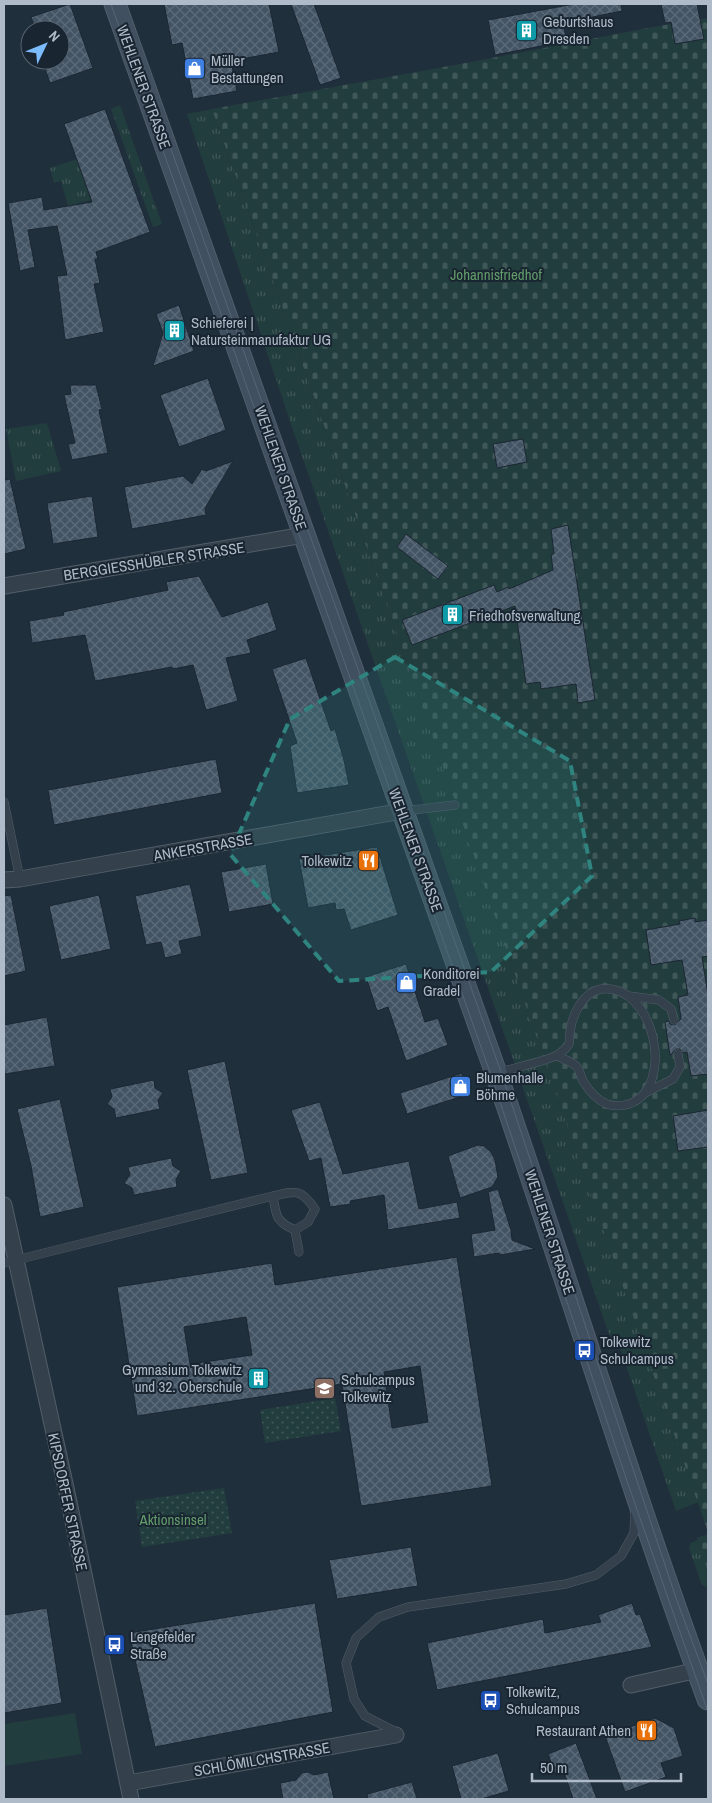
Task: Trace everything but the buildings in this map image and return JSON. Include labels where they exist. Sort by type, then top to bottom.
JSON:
[{"type":"main road","name":"WEHLENER STRASSE","points":[[115,4],[496,1073],[637,1496],[707,1694]]},
{"type":"street","name":"BERGGIESSHÜBLER STRASSE","points":[[4,586],[304,536]]},
{"type":"street","name":"ANKERSTRASSE","points":[[4,880],[20,879],[402,811]]},
{"type":"street","name":"KIPSDORFER STRASSE","points":[[4,1205],[10,1262],[64,1478],[131,1799]]},
{"type":"street","points":[[631,1684],[698,1670]]},
{"type":"street","name":"SCHLÖMILCHSTRASSE","points":[[128,1783],[397,1734]]},
{"type":"lane","points":[[4,802],[20,879]]},
{"type":"lane","points":[[402,811],[455,805]]},
{"type":"lane","points":[[496,1073],[557,1056],[569,1044],[573,1017],[579,1005],[598,990],[615,988],[629,996],[642,1010],[651,1030],[656,1048],[655,1066],[651,1082],[645,1093]]},
{"type":"lane","points":[[629,996],[659,1000],[671,1009],[674,1020]]},
{"type":"lane","points":[[557,1056],[576,1066],[584,1082],[595,1097],[608,1104],[620,1107],[634,1102],[645,1093],[673,1079],[680,1067],[678,1054]]},
{"type":"lane","points":[[10,1262],[293,1192],[305,1196],[315,1209],[308,1222],[295,1230]]},
{"type":"lane","points":[[273,1196],[276,1213],[283,1224],[295,1230]]},
{"type":"lane","points":[[295,1230],[299,1252]]},
{"type":"lane","points":[[397,1734],[365,1716],[354,1699],[346,1663],[356,1638],[379,1617],[408,1607],[566,1584],[596,1575],[621,1556],[634,1532],[637,1496]]},
{"type":"highlighted area","points":[[395,657],[570,761],[592,876],[491,972],[339,981],[230,854],[290,719]]},
{"type":"green space","name":"Johannisfriedhof","points":[[708,18],[708,1532],[400,642],[212,109]]},
{"type":"green space","points":[[120,105],[162,224],[153,227],[111,109]]},
{"type":"green space","points":[[212,109],[396,631],[698,1502],[676,1511],[619,1345],[609,1334],[294,433],[187,114]]},
{"type":"green space","points":[[77,159],[91,200],[68,206],[61,181],[54,183],[50,168]]},
{"type":"green space","points":[[47,423],[61,471],[16,481],[6,429]]},
{"type":"green space","points":[[335,1398],[341,1431],[265,1443],[260,1410]]},
{"type":"green space","name":"Aktionsinsel","points":[[224,1488],[232,1533],[142,1547],[135,1501]]},
{"type":"green space","points":[[708,1534],[708,1571],[697,1538]]},
{"type":"green space","points":[[698,1540],[708,1571],[708,1587],[702,1585],[689,1548],[690,1543]]},
{"type":"green space","points":[[75,1713],[82,1754],[4,1766],[4,1724]]},
{"type":"tram line","points":[[111,4],[491,1075],[627,1481],[708,1712]]},
{"type":"tram line","points":[[144,74],[501,1072],[676,1598],[708,1684]]},
{"type":"place","name":"Geburtshaus Dresden","points":[[527,30]]},
{"type":"place","name":"Müller Bestattungen","points":[[195,69]]},
{"type":"place","name":"Schieferei | Natursteinmanufaktur UG","points":[[175,331]]},
{"type":"place","name":"Friedhofsverwaltung","points":[[453,615]]},
{"type":"place","name":"Tolkewitz","points":[[368,860]]},
{"type":"place","name":"Konditorei Gradel","points":[[407,982]]},
{"type":"place","name":"Blumenhalle Böhme","points":[[460,1086]]},
{"type":"place","name":"Tolkewitz Schulcampus","points":[[584,1350]]},
{"type":"place","name":"Gymnasium Tolkewitz und 32. Oberschule","points":[[258,1378]]},
{"type":"place","name":"Schulcampus Tolkewitz","points":[[325,1388]]},
{"type":"place","name":"Lengefelder Straße","points":[[114,1645]]},
{"type":"place","name":"Tolkewitz, Schulcampus","points":[[490,1700]]},
{"type":"place","name":"Restaurant Athen","points":[[647,1730]]}]
